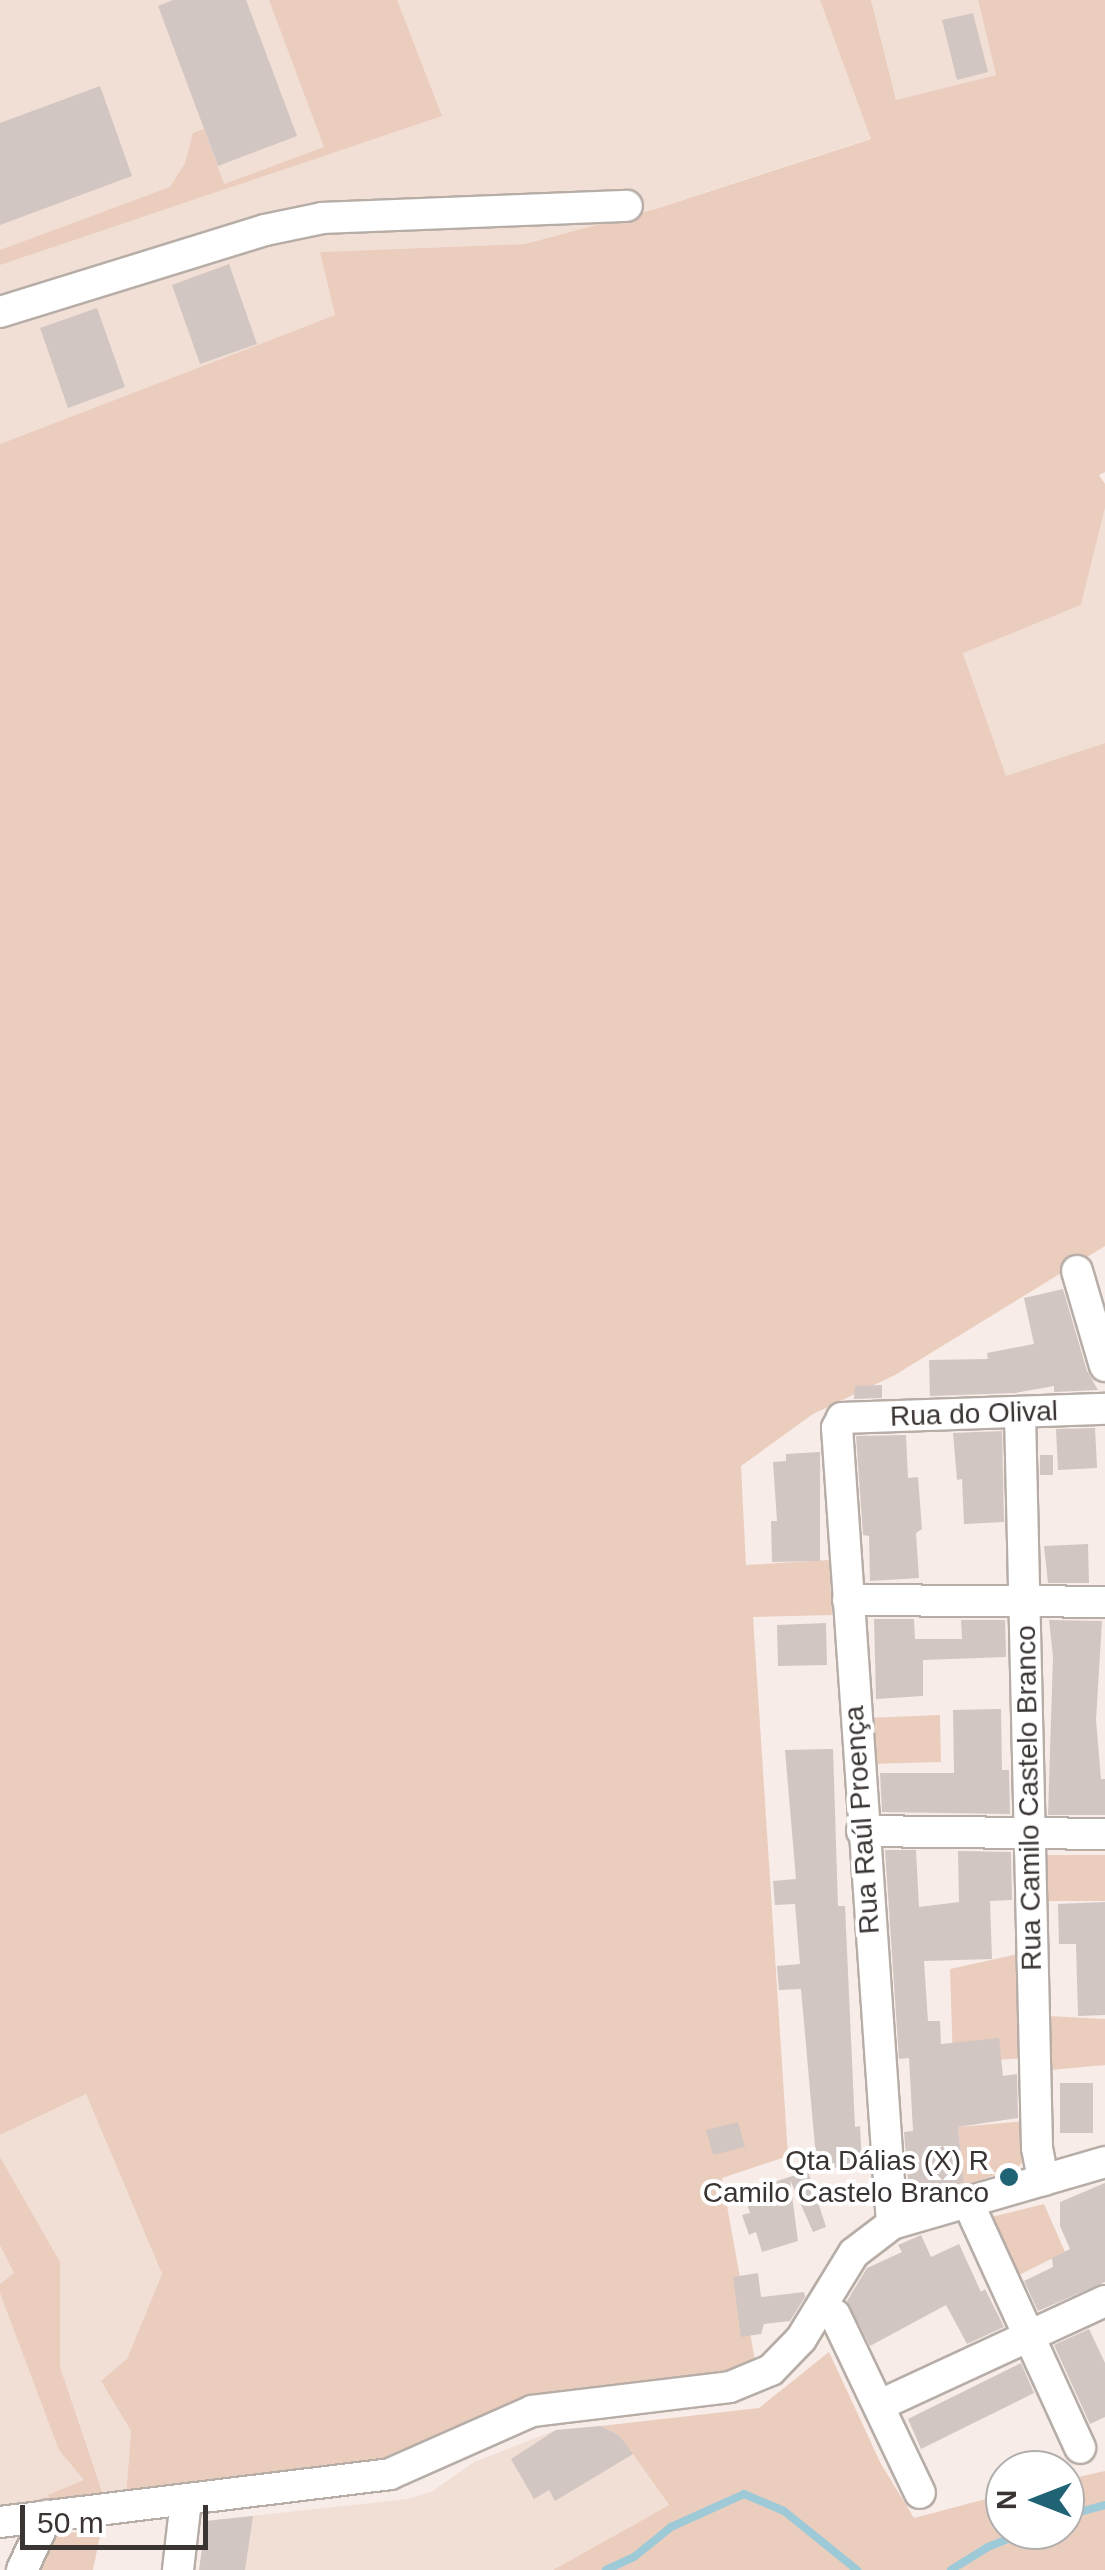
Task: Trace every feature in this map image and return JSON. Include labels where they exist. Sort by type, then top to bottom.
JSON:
[{"type":"street","points":[[0,312],[246,235],[324,218],[627,206]]},
{"type":"street","points":[[1077,1272],[1105,1366]]},
{"type":"street","name":"Rua do Olival","points":[[842,1418],[1105,1409]]},
{"type":"street","name":"Rua Camilo Castelo Branco","points":[[1020,1414],[1037,2148],[1044,2180]]},
{"type":"street","name":"Rua Raúl Proença","points":[[842,1418],[836,1428],[892,2224]]},
{"type":"street","points":[[848,1600],[1105,1602]]},
{"type":"street","points":[[862,1832],[1105,1834]]},
{"type":"street","points":[[0,2522],[390,2474],[532,2411],[730,2387],[771,2370],[800,2338],[854,2253],[892,2224],[969,2205],[1105,2162]]},
{"type":"street","points":[[969,2205],[1080,2448]]},
{"type":"street","points":[[880,2405],[1105,2301]]},
{"type":"street","points":[[835,2315],[920,2493]]},
{"type":"street","points":[[178,2570],[186,2500]]},
{"type":"street","points":[[22,2570],[46,2516]]},
{"type":"shaded area","points":[[0,0],[820,0],[872,138],[654,209],[525,244],[321,252],[335,315],[0,444]]},
{"type":"shaded area","points":[[269,0],[397,0],[442,116],[0,265],[0,250],[170,187],[185,163],[193,133],[204,129],[224,184],[324,147]]},
{"type":"shaded area","points":[[820,0],[871,0],[896,100],[996,75],[978,0],[1105,0],[1105,472],[1099,475],[1105,484],[1105,508],[1081,605],[963,653],[1006,776],[1105,743],[1105,1246],[895,1375],[813,1414],[741,1466],[746,1565],[829,1560],[832,1615],[753,1617],[788,2156],[722,2178],[755,2360],[736,2374],[392,2459],[126,2496],[131,2431],[101,2381],[127,2359],[162,2274],[86,2094],[0,2135],[0,444],[335,315],[320,252],[525,244],[655,209],[871,139]]},
{"type":"shaded area","points":[[871,0],[978,0],[996,75],[896,100]]},
{"type":"shaded area","points":[[1105,508],[1105,743],[1006,777],[963,652],[1081,605]]},
{"type":"shaded area","points":[[940,1715],[941,1762],[867,1764],[866,1718]]},
{"type":"shaded area","points":[[1046,1855],[1105,1855],[1105,1901],[1046,1901]]},
{"type":"shaded area","points":[[1023,1953],[1024,2058],[953,2063],[950,1969]]},
{"type":"shaded area","points":[[1049,2016],[1105,2019],[1105,2065],[1051,2070]]},
{"type":"shaded area","points":[[86,2094],[162,2274],[127,2360],[101,2381],[131,2431],[126,2496],[0,2508],[0,2135]]},
{"type":"shaded area","points":[[1025,2121],[1025,2159],[1017,2168],[964,2185],[958,2127]]},
{"type":"shaded area","points":[[0,2157],[60,2262],[60,2367],[104,2498],[51,2503],[48,2495],[84,2480],[59,2450],[0,2293],[0,2284],[14,2273],[0,2245]]},
{"type":"shaded area","points":[[1044,2204],[1065,2252],[1015,2277],[987,2218]]},
{"type":"shaded area","points":[[829,2352],[881,2464],[914,2518],[985,2499],[985,2550],[1085,2550],[1085,2476],[1105,2471],[1105,2570],[553,2570],[669,2505],[620,2436],[601,2426],[759,2408]]},
{"type":"shaded area","points":[[601,2426],[620,2436],[669,2505],[553,2570],[199,2570],[206,2521],[408,2499],[433,2491],[474,2462],[556,2430]]},
{"type":"shaded area","points":[[101,2531],[93,2570],[34,2570],[52,2538],[61,2533]]},
{"type":"building","points":[[173,0],[246,0],[297,136],[218,166],[158,6]]},
{"type":"building","points":[[973,13],[988,72],[957,80],[942,20]]},
{"type":"building","points":[[100,86],[132,176],[0,225],[0,123]]},
{"type":"building","points":[[229,264],[257,344],[200,364],[172,285]]},
{"type":"building","points":[[97,308],[125,387],[68,408],[40,328]]},
{"type":"building","points":[[1063,1289],[1087,1371],[1098,1390],[1054,1392],[1054,1386],[1015,1393],[930,1396],[929,1360],[988,1359],[987,1353],[1034,1344],[1024,1298]]},
{"type":"building","points":[[882,1385],[882,1398],[854,1399],[855,1386]]},
{"type":"building","points":[[1095,1428],[1097,1468],[1058,1470],[1056,1429]]},
{"type":"building","points":[[1002,1431],[1004,1522],[964,1524],[962,1479],[957,1480],[953,1433]]},
{"type":"building","points":[[906,1435],[908,1478],[918,1477],[922,1529],[916,1533],[919,1578],[870,1581],[869,1536],[863,1535],[856,1436]]},
{"type":"building","points":[[820,1452],[820,1561],[772,1562],[771,1521],[777,1521],[773,1462],[786,1461],[786,1454]]},
{"type":"building","points":[[1040,1455],[1053,1455],[1053,1475],[1040,1475]]},
{"type":"building","points":[[1088,1544],[1089,1583],[1048,1583],[1044,1546]]},
{"type":"building","points":[[874,1619],[914,1619],[915,1639],[962,1639],[961,1620],[1005,1620],[1006,1657],[923,1660],[923,1696],[876,1699]]},
{"type":"building","points":[[1049,1620],[1102,1621],[1096,1720],[1101,1779],[1105,1779],[1105,1815],[1048,1815],[1053,1657]]},
{"type":"building","points":[[826,1623],[827,1665],[778,1666],[777,1625]]},
{"type":"building","points":[[1001,1709],[1002,1770],[1009,1770],[1010,1814],[882,1812],[880,1773],[954,1773],[953,1710]]},
{"type":"building","points":[[833,1749],[838,1906],[845,1906],[855,2127],[860,2126],[862,2166],[817,2169],[801,1989],[779,1990],[777,1966],[800,1964],[795,1904],[775,1905],[773,1881],[796,1879],[785,1750]]},
{"type":"building","points":[[885,1850],[916,1850],[919,1907],[959,1902],[958,1851],[1011,1852],[1012,1900],[990,1901],[992,1959],[924,1961],[928,2021],[940,2021],[941,2044],[999,2038],[1003,2076],[1017,2074],[1018,2118],[958,2127],[964,2183],[909,2193],[904,2132],[913,2131],[909,2058],[899,2059]]},
{"type":"building","points":[[1105,1902],[1105,2015],[1078,2016],[1076,1944],[1059,1944],[1058,1904]]},
{"type":"building","points":[[1060,2083],[1093,2083],[1093,2133],[1060,2133]]},
{"type":"building","points":[[738,2122],[745,2147],[713,2155],[706,2130]]},
{"type":"building","points":[[808,2171],[826,2227],[813,2232],[790,2180],[798,2241],[762,2252],[756,2232],[749,2235],[742,2215],[750,2213],[743,2192]]},
{"type":"building","points":[[1105,2183],[1105,2282],[1038,2311],[1024,2281],[1053,2267],[1052,2258],[1070,2249],[1060,2226],[1060,2202]]},
{"type":"building","points":[[921,2235],[931,2257],[959,2244],[981,2292],[985,2289],[1004,2327],[967,2344],[946,2305],[870,2346],[847,2301],[867,2268],[902,2252],[898,2245]]},
{"type":"building","points":[[758,2273],[761,2297],[804,2292],[805,2297],[790,2321],[764,2324],[761,2334],[741,2337],[733,2277]]},
{"type":"building","points":[[1089,2329],[1105,2363],[1105,2417],[1090,2424],[1054,2345]]},
{"type":"building","points":[[1021,2363],[1034,2393],[921,2449],[908,2419]]},
{"type":"building","points":[[601,2426],[620,2436],[633,2454],[555,2501],[549,2490],[534,2499],[511,2459],[556,2430]]},
{"type":"building","points":[[253,2516],[245,2570],[199,2570],[206,2521]]},
{"type":"waterway","points":[[606,2570],[634,2557],[671,2527],[744,2494],[784,2511],[857,2570]]},
{"type":"waterway","points":[[1085,2510],[1105,2505]]},
{"type":"waterway","points":[[951,2570],[985,2549]]},
{"type":"place","name":"Qta Dálias (X) R Camilo Castelo Branco","points":[[1009,2177]]}]
